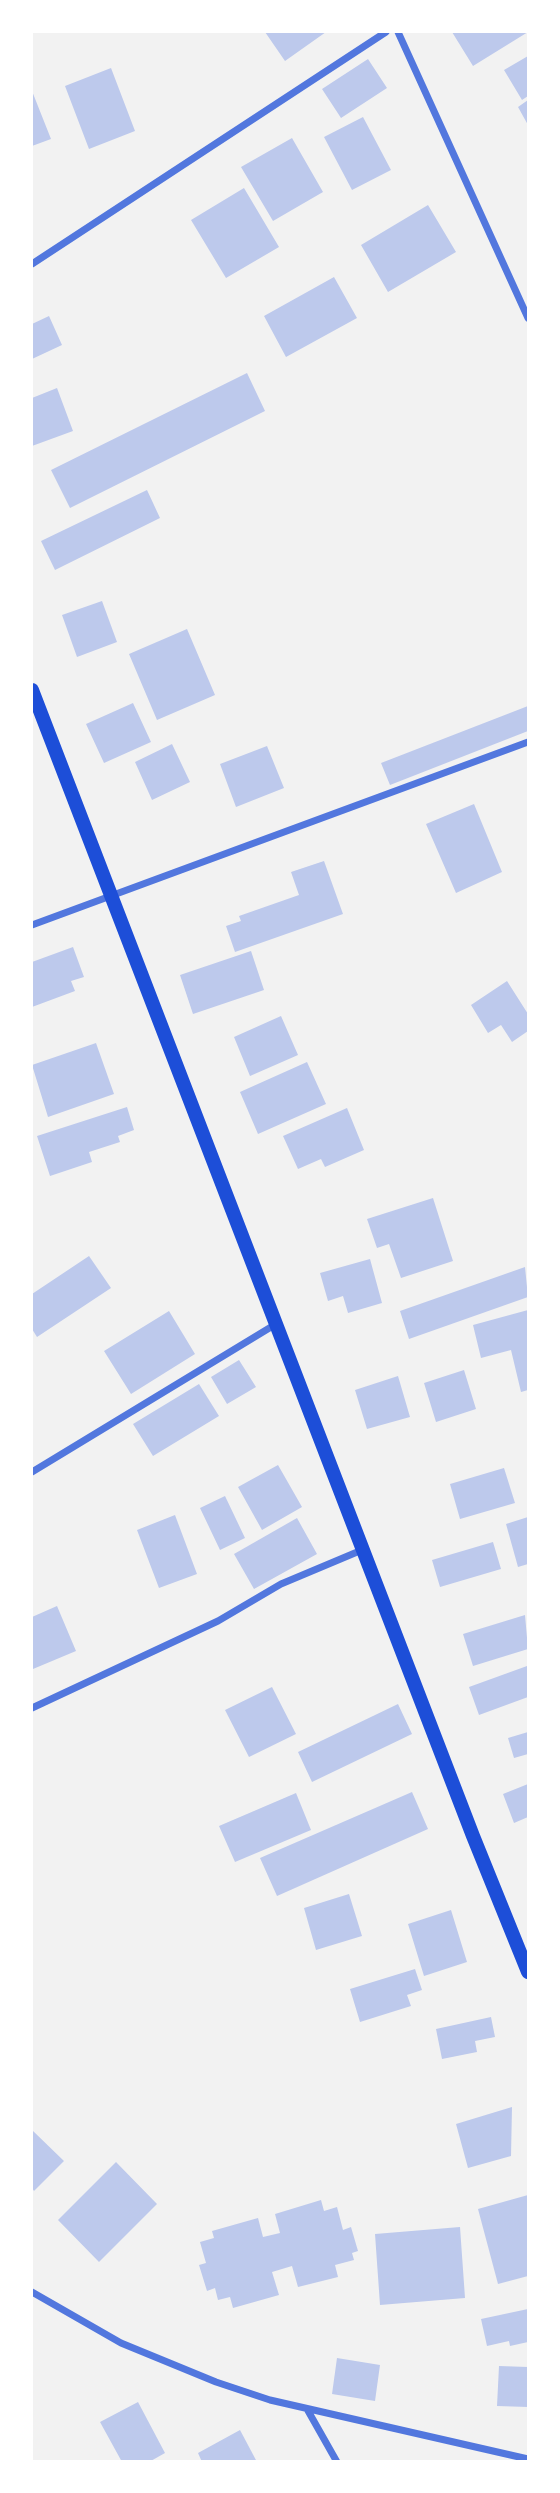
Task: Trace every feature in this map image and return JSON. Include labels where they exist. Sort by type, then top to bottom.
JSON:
[{"type":"main road","points":[[32,690],[528,1972]]},
{"type":"street","points":[[32,264],[386,32]]},
{"type":"street","points":[[398,32],[528,318]]},
{"type":"street","points":[[32,925],[528,742]]},
{"type":"street","points":[[32,1472],[276,1324]]},
{"type":"street","points":[[32,1708],[218,1621],[281,1584],[363,1549]]},
{"type":"street","points":[[32,2292],[76,2320],[133,2348],[216,2382],[307,2409],[528,2459]]},
{"type":"street","points":[[307,2409],[337,2462]]},
{"type":"building","points":[[265,32],[326,32],[285,61]]},
{"type":"building","points":[[452,32],[528,32],[473,66]]},
{"type":"building","points":[[528,56],[528,96],[522,100],[504,70]]},
{"type":"building","points":[[368,59],[387,88],[341,118],[322,89]]},
{"type":"building","points":[[111,68],[135,131],[89,149],[65,86]]},
{"type":"building","points":[[32,91],[51,139],[32,146]]},
{"type":"building","points":[[528,100],[528,125],[518,107]]},
{"type":"building","points":[[363,117],[391,170],[352,190],[324,137]]},
{"type":"building","points":[[292,138],[323,192],[273,221],[241,167]]},
{"type":"building","points":[[244,188],[279,247],[226,278],[191,220]]},
{"type":"building","points":[[428,205],[456,252],[388,292],[361,245]]},
{"type":"building","points":[[334,277],[357,318],[286,357],[264,316]]},
{"type":"building","points":[[49,316],[62,345],[32,359],[32,324]]},
{"type":"building","points":[[247,373],[265,411],[70,508],[51,470]]},
{"type":"building","points":[[57,388],[73,431],[32,446],[32,398]]},
{"type":"building","points":[[147,490],[160,518],[55,570],[41,541]]},
{"type":"building","points":[[102,601],[117,642],[77,657],[62,615]]},
{"type":"building","points":[[187,629],[215,695],[157,720],[129,654]]},
{"type":"building","points":[[133,703],[151,742],[104,763],[86,724]]},
{"type":"building","points":[[528,706],[528,731],[390,785],[381,763]]},
{"type":"building","points":[[172,744],[190,782],[152,800],[135,762]]},
{"type":"building","points":[[267,746],[284,788],[236,807],[220,764]]},
{"type":"building","points":[[474,804],[502,872],[456,893],[426,824]]},
{"type":"building","points":[[324,861],[343,914],[235,952],[226,926],[241,921],[239,916],[299,895],[291,872]]},
{"type":"building","points":[[73,947],[84,977],[71,981],[75,991],[32,1007],[32,962]]},
{"type":"building","points":[[251,951],[264,990],[193,1014],[180,975]]},
{"type":"building","points":[[507,981],[528,1014],[528,1031],[512,1042],[501,1025],[488,1033],[471,1005]]},
{"type":"building","points":[[281,1016],[298,1055],[250,1076],[234,1037]]},
{"type":"building","points":[[96,1043],[114,1094],[48,1117],[32,1065]]},
{"type":"building","points":[[307,1062],[326,1104],[258,1134],[240,1092]]},
{"type":"building","points":[[127,1107],[134,1130],[118,1136],[120,1142],[89,1152],[92,1162],[50,1176],[37,1136]]},
{"type":"building","points":[[347,1108],[364,1150],[325,1167],[321,1159],[298,1169],[283,1136]]},
{"type":"building","points":[[433,1198],[453,1261],[401,1278],[389,1244],[377,1248],[367,1219]]},
{"type":"building","points":[[89,1256],[111,1288],[37,1337],[32,1329],[32,1294]]},
{"type":"building","points":[[370,1259],[382,1303],[348,1313],[343,1296],[328,1301],[320,1273]]},
{"type":"building","points":[[525,1267],[528,1297],[409,1339],[400,1311]]},
{"type":"building","points":[[528,1310],[528,1390],[521,1392],[511,1350],[481,1358],[473,1325]]},
{"type":"building","points":[[169,1311],[195,1354],[131,1394],[104,1351]]},
{"type":"building","points":[[239,1360],[256,1387],[227,1404],[211,1377]]},
{"type":"building","points":[[464,1370],[476,1409],[436,1422],[424,1383]]},
{"type":"building","points":[[398,1376],[410,1417],[367,1429],[355,1390]]},
{"type":"building","points":[[199,1384],[219,1416],[153,1456],[133,1424]]},
{"type":"building","points":[[278,1465],[302,1507],[262,1530],[238,1487]]},
{"type":"building","points":[[504,1468],[515,1503],[460,1519],[450,1484]]},
{"type":"building","points":[[225,1496],[245,1538],[220,1550],[200,1508]]},
{"type":"building","points":[[175,1515],[197,1574],[159,1588],[137,1530]]},
{"type":"building","points":[[528,1517],[528,1564],[518,1567],[506,1524]]},
{"type":"building","points":[[297,1518],[317,1554],[254,1589],[234,1554]]},
{"type":"building","points":[[493,1542],[501,1569],[440,1587],[432,1560]]},
{"type":"building","points":[[57,1606],[76,1651],[33,1669],[32,1617]]},
{"type":"building","points":[[525,1615],[528,1649],[473,1666],[463,1634]]},
{"type":"building","points":[[527,1666],[528,1697],[479,1715],[469,1687]]},
{"type":"building","points":[[272,1687],[296,1734],[249,1757],[225,1710]]},
{"type":"building","points":[[398,1704],[412,1734],[312,1782],[298,1752]]},
{"type":"building","points":[[528,1732],[528,1754],[514,1758],[508,1738]]},
{"type":"building","points":[[528,1784],[528,1817],[514,1823],[503,1794]]},
{"type":"building","points":[[412,1792],[428,1829],[277,1896],[260,1858]]},
{"type":"building","points":[[296,1793],[311,1830],[235,1862],[219,1826]]},
{"type":"building","points":[[349,1894],[362,1936],[316,1950],[304,1908]]},
{"type":"building","points":[[451,1910],[467,1962],[424,1976],[408,1924]]},
{"type":"building","points":[[415,1969],[422,1990],[407,1995],[411,2006],[360,2022],[350,1989]]},
{"type":"building","points":[[491,2017],[495,2037],[475,2041],[477,2052],[442,2059],[436,2029]]},
{"type":"building","points":[[512,2107],[511,2156],[468,2168],[456,2124]]},
{"type":"building","points":[[33,2131],[64,2161],[34,2191],[32,2188]]},
{"type":"building","points":[[116,2162],[157,2204],[99,2262],[58,2220]]},
{"type":"building","points":[[528,2195],[528,2276],[498,2284],[478,2209]]},
{"type":"building","points":[[321,2200],[324,2211],[337,2207],[343,2230],[351,2227],[358,2251],[352,2253],[354,2260],[335,2265],[338,2277],[298,2287],[292,2266],[272,2272],[279,2295],[233,2308],[230,2297],[218,2300],[215,2288],[207,2291],[199,2265],[206,2263],[200,2242],[214,2238],[212,2231],[258,2218],[263,2237],[280,2233],[275,2214]]},
{"type":"building","points":[[460,2227],[465,2298],[380,2305],[375,2234]]},
{"type":"building","points":[[528,2309],[528,2342],[510,2346],[509,2341],[487,2346],[481,2319]]},
{"type":"building","points":[[337,2358],[380,2365],[375,2401],[332,2394]]},
{"type":"building","points":[[499,2366],[528,2367],[528,2407],[497,2406]]},
{"type":"building","points":[[138,2402],[165,2453],[149,2462],[122,2462],[100,2422]]},
{"type":"building","points":[[240,2430],[257,2462],[202,2462],[198,2453]]}]
